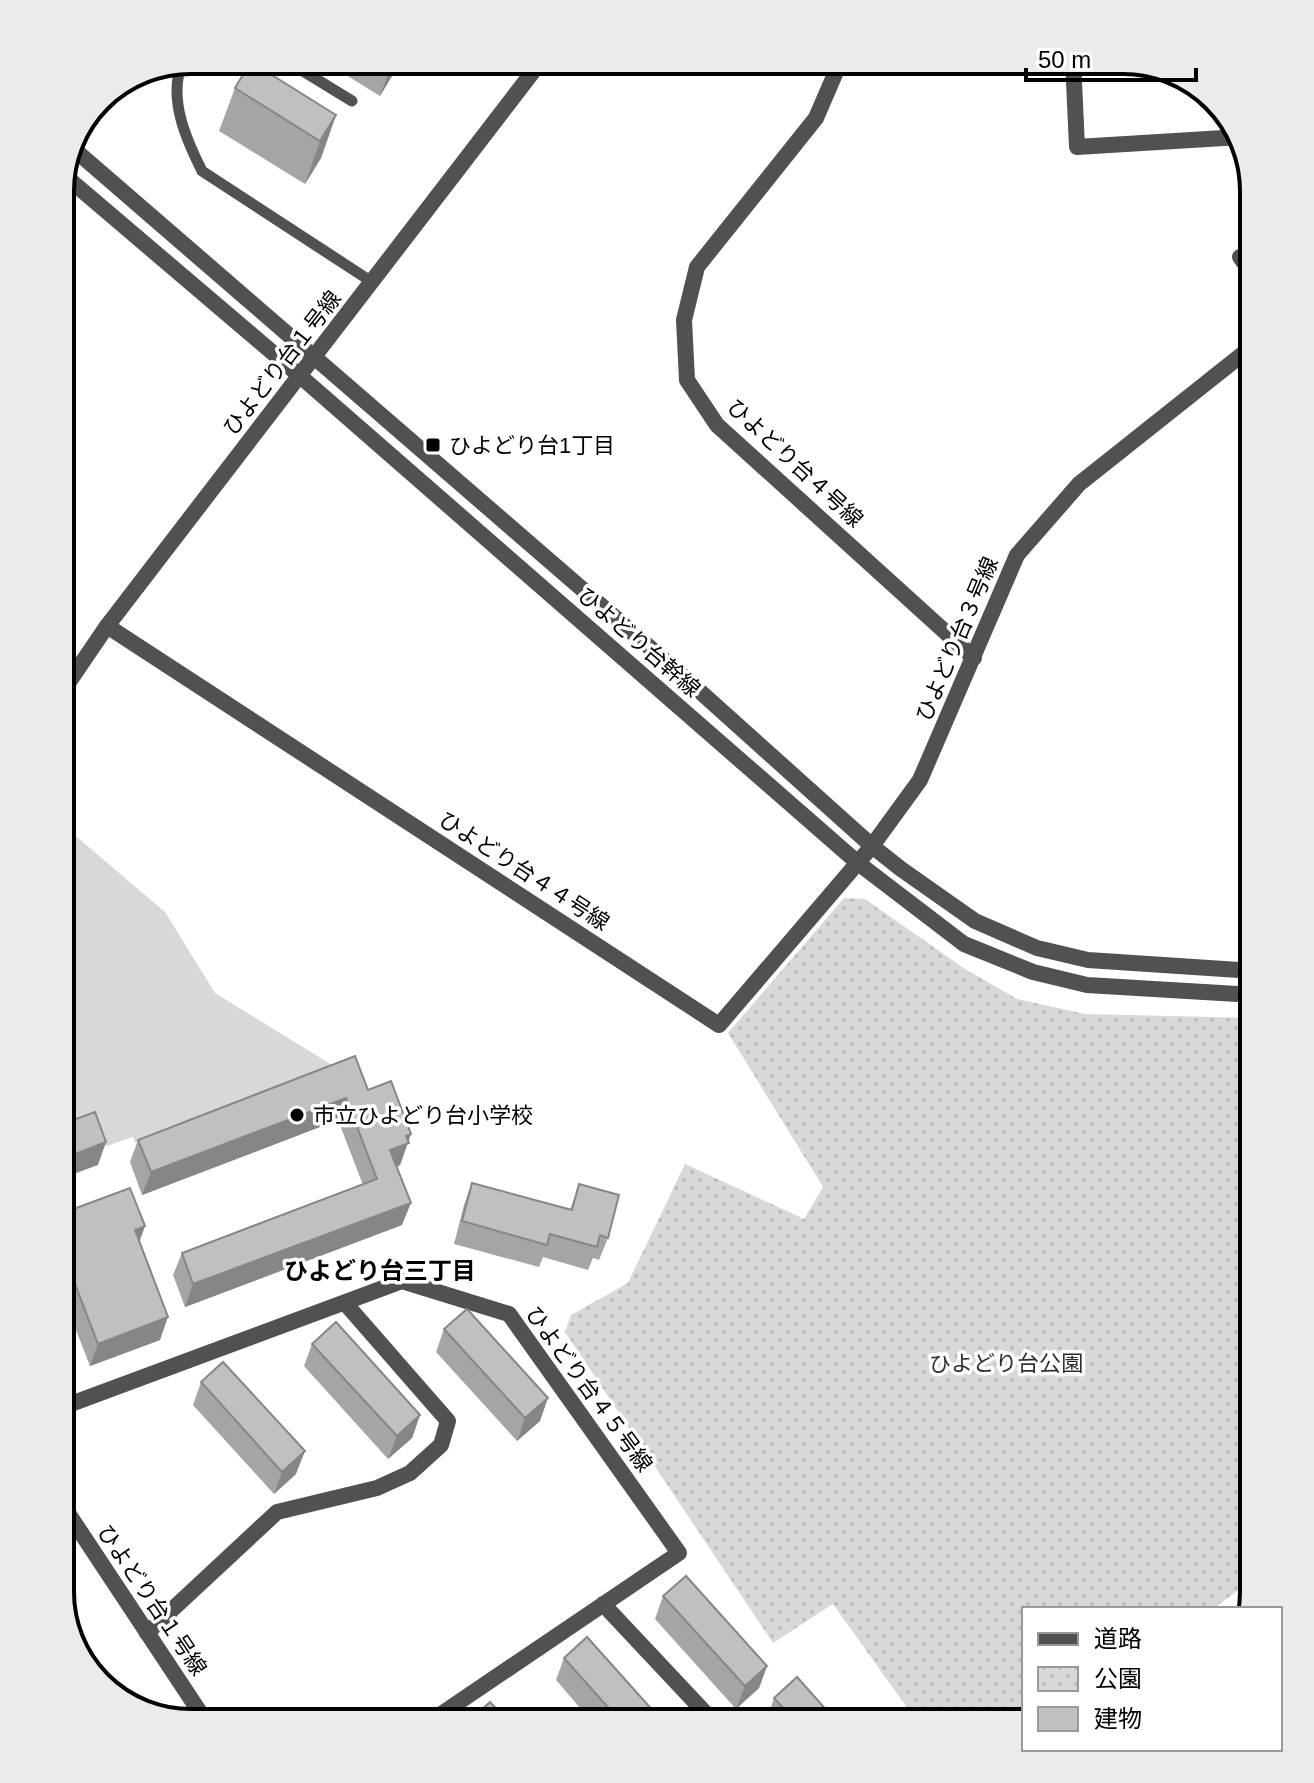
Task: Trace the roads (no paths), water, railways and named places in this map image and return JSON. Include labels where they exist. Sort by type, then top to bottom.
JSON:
[{"type":"street","name":"ひよどり台１号線","points":[[74,674],[107,626],[531,74]]},
{"type":"street","name":"ひよどり台４号線","points":[[835,74],[816,118],[697,267],[684,320],[687,380],[717,425],[974,658]]},
{"type":"street","points":[[1074,74],[1077,147],[1227,138]]},
{"type":"street","name":"ひよどり台幹線","points":[[80,154],[901,869],[975,921],[1037,948],[1088,960],[1240,970]]},
{"type":"street","name":"ひよどり台幹線","points":[[74,184],[300,376],[858,863],[964,944],[1033,972],[1087,985],[1240,994]]},
{"type":"street","name":"ひよどり台３号線","points":[[872,846],[920,780],[1017,555],[1079,484],[1240,356]]},
{"type":"street","name":"ひよどり台４４号線","points":[[107,626],[719,1025],[872,846]]},
{"type":"street","name":"ひよどり台４５号線","points":[[74,1403],[402,1281],[509,1314],[679,1553],[449,1709]]},
{"type":"street","points":[[147,1633],[277,1512],[377,1488],[410,1473],[441,1445],[448,1421],[345,1303]]},
{"type":"street","name":"ひよどり台１号線","points":[[74,1522],[198,1709]]},
{"type":"street","points":[[603,1604],[702,1709]]},
{"type":"lane","points":[[308,74],[352,101]]},
{"type":"lane","points":[[177,75],[177,102],[188,143],[202,171],[372,282]]},
{"type":"place","name":"ひよどり台1丁目","points":[[433,445]]},
{"type":"place","name":"市立ひよどり台小学校","points":[[297,1115]]},
{"type":"district","name":"ひよどり台三丁目","points":[[380,1270]]},
{"type":"park label","name":"ひよどり台公園","points":[[1006,1363]]}]
